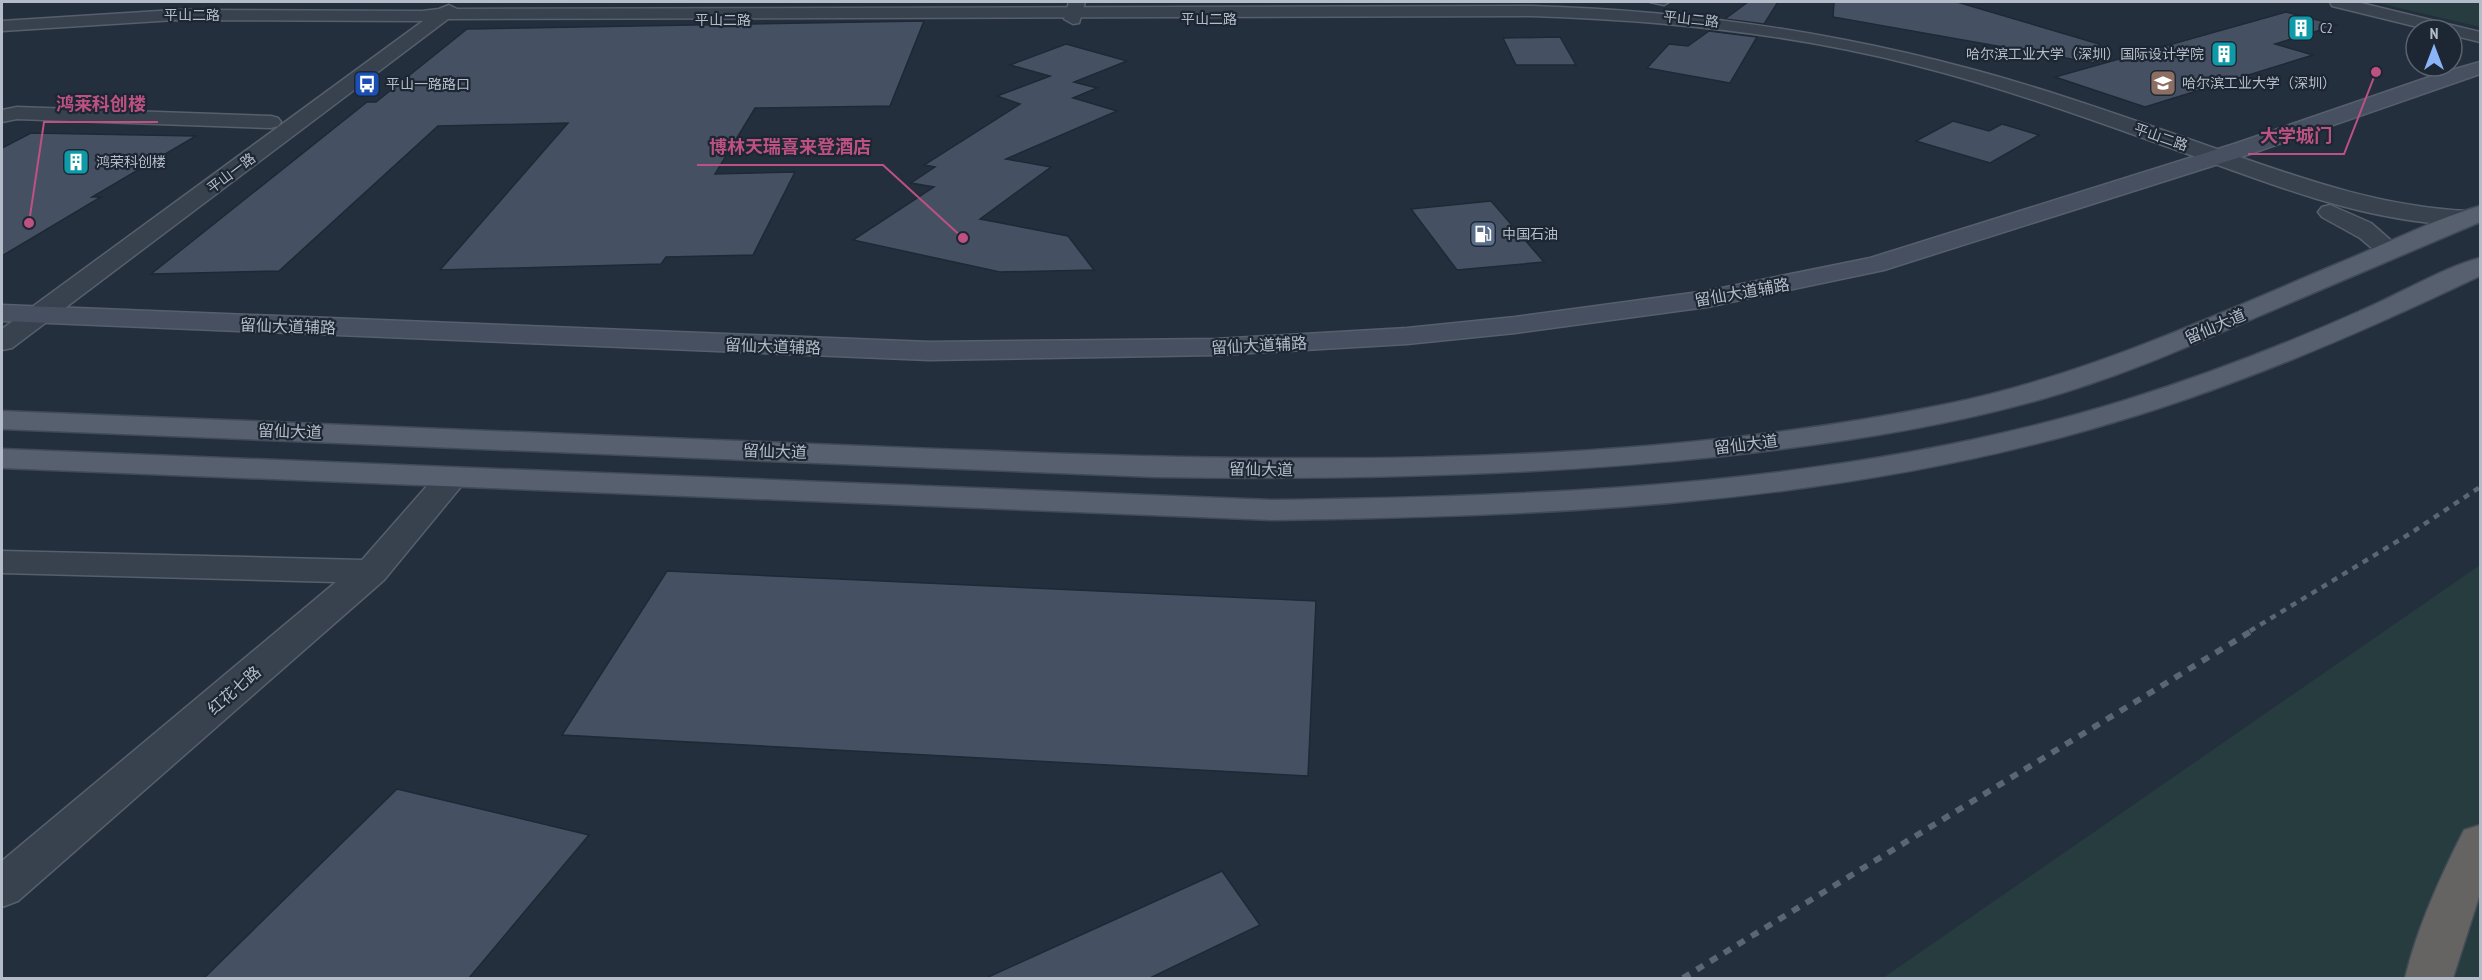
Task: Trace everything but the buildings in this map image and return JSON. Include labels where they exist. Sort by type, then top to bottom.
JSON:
[{"type":"highway","points":[[2429,978],[2453,904],[2481,843]]},
{"type":"main road","points":[[2464,62],[2481,58]]},
{"type":"main road","name":"留仙大道辅路","points":[[61,298],[947,335],[1182,333],[1389,322],[1520,309],[1689,287],[1896,246],[2198,157],[2481,68]]},
{"type":"main road","name":"留仙大道辅路","points":[[12,308],[917,351],[1110,351],[1328,341],[1472,329],[1608,313],[1814,279],[1917,254],[2198,157],[2413,78]]},
{"type":"main road","name":"留仙大道","points":[[2,420],[1155,467],[1315,470],[1539,464],[1662,454],[1790,439],[1899,422],[1985,405],[2062,384],[2141,357],[2474,215]]},
{"type":"main road","points":[[2,459],[1272,510],[1410,509],[1675,493],[1813,477],[1925,459],[2021,438],[2104,415],[2211,381],[2301,348],[2481,266]]},
{"type":"street","points":[[2332,3],[2404,23]]},
{"type":"street","points":[[2332,3],[2481,36]]},
{"type":"street","name":"平山二路","points":[[2,26],[176,15],[439,11],[1075,11],[1622,21],[1712,29],[1827,47],[1938,75],[2198,157],[2374,209],[2435,218],[2474,215]]},
{"type":"street","name":"平山一路","points":[[2,342],[12,308],[271,122],[439,11]]},
{"type":"street","name":"平山一路","points":[[12,308],[61,298],[439,11]]},
{"type":"street","points":[[2464,38],[2481,43]]},
{"type":"street","points":[[2,116],[17,113],[271,122]]},
{"type":"street","name":"平山二路","points":[[2198,157],[2343,217],[2376,237],[2390,251]]},
{"type":"street","name":"红花七路","points":[[2,888],[371,572],[452,477]]},
{"type":"street","points":[[2,562],[371,572]]},
{"type":"green space","points":[[2374,2],[2480,2],[2480,27],[2464,23],[2464,18],[2442,18]]},
{"type":"green space","points":[[2480,565],[2480,978],[1883,978]]},
{"type":"railway","points":[[2250,631],[2411,533],[2480,487]]},
{"type":"railway","points":[[1683,978],[2253,630]]},
{"type":"place","name":"C2","points":[[2301,28]]},
{"type":"place","name":"哈尔滨工业大学（深圳）国际设计学院","points":[[2224,54]]},
{"type":"place","name":"大学城门","points":[[2376,72]]},
{"type":"place","name":"哈尔滨工业大学（深圳）","points":[[2163,83]]},
{"type":"place","name":"平山一路路口","points":[[367,84]]},
{"type":"place","name":"鸿荣科创楼","points":[[76,162]]},
{"type":"place","name":"鸿莱科创楼","points":[[29,223]]},
{"type":"place","name":"中国石油","points":[[1483,234]]},
{"type":"place","name":"博林天瑞喜来登酒店","points":[[963,238]]}]
